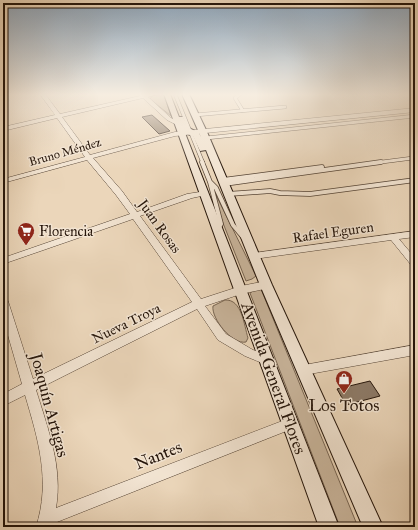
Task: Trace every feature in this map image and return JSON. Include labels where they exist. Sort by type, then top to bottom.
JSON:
[{"type":"main road","points":[[175,119],[180,119],[186,130],[198,138],[207,158],[216,165]]},
{"type":"main road","name":"Avenida General Flores","points":[[175,119],[218,228],[329,527]]},
{"type":"main road","name":"Avenida General Flores","points":[[197,119],[266,285],[373,527]]},
{"type":"street","points":[[3,129],[46,119]]},
{"type":"street","name":"Juan Rosas","points":[[60,119],[88,157],[119,193],[222,337],[249,353],[267,360]]},
{"type":"street","points":[[169,119],[175,119]]},
{"type":"street","name":"Bruno Méndez","points":[[3,181],[181,133],[204,135],[341,119]]},
{"type":"street","points":[[3,261],[203,193]]},
{"type":"street","name":"Rafael Eguren","points":[[254,256],[415,234]]},
{"type":"street","points":[[393,237],[415,264]]},
{"type":"street","name":"Nueva Troya","points":[[3,400],[198,304],[241,290],[266,285]]},
{"type":"street","name":"Joaquín Artigas","points":[[3,300],[50,462],[51,482],[46,523]]},
{"type":"street","points":[[304,370],[415,350]]},
{"type":"street","name":"Nantes","points":[[46,523],[290,424]]},
{"type":"lane","name":"Avenida General Flores","points":[[185,119],[210,182],[221,224],[218,228]]},
{"type":"lane","points":[[204,135],[385,119]]},
{"type":"lane","points":[[224,182],[413,158]]},
{"type":"lane","points":[[224,182],[322,167]]},
{"type":"lane","points":[[228,194],[270,191],[280,193],[310,194],[415,180]]},
{"type":"lane","name":"Avenida General Flores","points":[[210,182],[216,188],[233,225],[249,244]]},
{"type":"shaded area","points":[[216,195],[256,276],[252,279],[246,281],[223,223],[214,196]]},
{"type":"shaded area","points":[[261,289],[358,527],[340,527],[250,293]]},
{"type":"shaded area","points":[[225,300],[231,301],[239,308],[248,338],[246,342],[240,342],[229,335],[215,317],[213,306]]},
{"type":"building","points":[[144,119],[156,119],[170,131],[159,134]]},
{"type":"building","points":[[370,381],[380,396],[346,405],[337,389]]},
{"type":"place","name":"Florencia","points":[[26,246]]},
{"type":"place","name":"Los Totos","points":[[344,394]]}]
